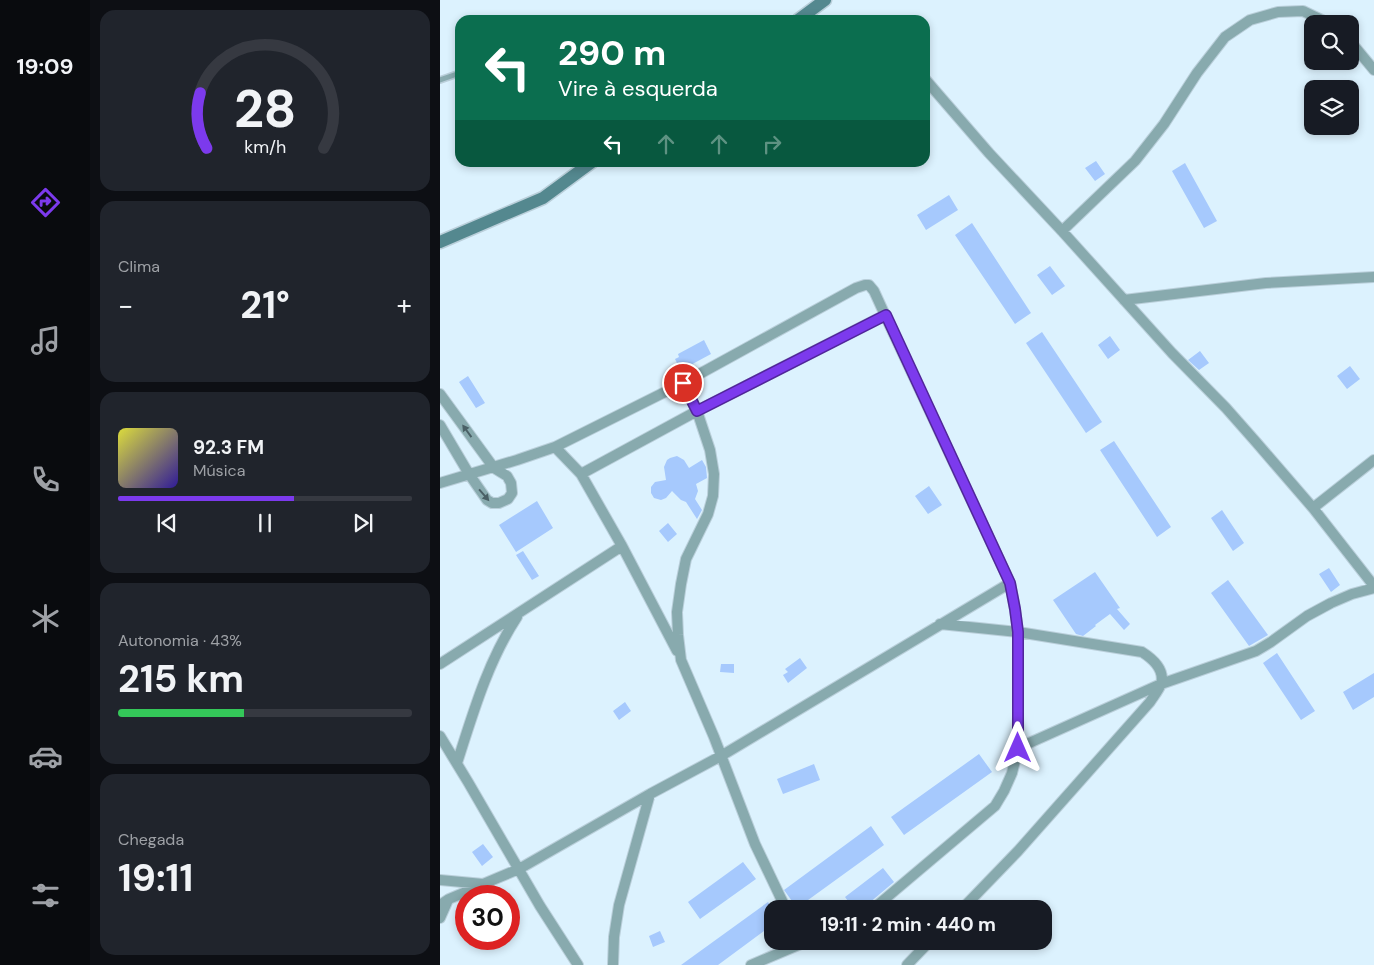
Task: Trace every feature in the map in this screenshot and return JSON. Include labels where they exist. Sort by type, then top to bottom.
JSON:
[{"type":"main road","points":[[805,15],[825,0]]},
{"type":"main road","points":[[440,242],[543,198],[585,167]]},
{"type":"street","points":[[1062,231],[1135,161],[1164,124],[1197,73],[1225,37],[1250,20],[1278,12],[1303,11],[1311,15]]},
{"type":"street","points":[[1359,52],[1374,70]]},
{"type":"street","points":[[930,85],[988,153],[1062,231],[1172,353],[1226,408],[1313,508],[1374,587],[1331,603],[1307,616],[1256,651],[1161,684],[1018,748]]},
{"type":"street","points":[[1124,300],[1266,283],[1374,277]]},
{"type":"street","points":[[440,483],[494,468],[556,446],[683,383],[862,286],[869,285],[886,315],[1010,583],[1018,632],[1018,748],[1012,773],[1004,791],[995,806],[884,900]]},
{"type":"street","points":[[581,474],[697,411],[886,315]]},
{"type":"street","points":[[681,660],[677,612],[680,584],[686,559],[708,514],[713,496],[714,474],[710,450],[697,411],[683,383]]},
{"type":"street","points":[[440,394],[494,468],[507,476],[511,483],[512,493],[508,499],[499,503],[492,503],[487,500],[468,474],[440,425]]},
{"type":"street","points":[[556,446],[581,474],[674,643],[755,844],[782,900]]},
{"type":"street","points":[[1313,508],[1374,460]]},
{"type":"street","points":[[440,664],[622,546]]},
{"type":"street","points":[[440,906],[449,899],[519,869],[721,756],[1010,583]]},
{"type":"street","points":[[457,763],[478,698],[504,636],[520,612]]},
{"type":"street","points":[[940,624],[1018,632],[1142,652],[1151,657],[1157,664],[1161,674],[1161,684],[1150,702],[1018,851],[971,900]]},
{"type":"street","points":[[440,736],[540,906],[578,965]]},
{"type":"street","points":[[613,965],[614,938],[619,906],[650,794]]},
{"type":"street","points":[[440,880],[483,884]]},
{"type":"street","points":[[440,918],[449,899]]},
{"type":"street","points":[[750,965],[785,950]]},
{"type":"street","points":[[907,965],[921,950]]},
{"type":"lane","points":[[440,80],[455,75]]},
{"type":"building","points":[[1096,161],[1105,174],[1095,181],[1085,168]]},
{"type":"building","points":[[1185,163],[1217,221],[1204,228],[1172,171]]},
{"type":"building","points":[[949,195],[958,210],[926,230],[917,215]]},
{"type":"building","points":[[972,223],[1031,313],[1015,324],[955,235]]},
{"type":"building","points":[[1050,266],[1065,286],[1052,295],[1037,275]]},
{"type":"building","points":[[1042,332],[1102,422],[1086,433],[1026,343]]},
{"type":"building","points":[[1110,336],[1120,350],[1108,359],[1098,345]]},
{"type":"building","points":[[704,340],[711,354],[685,368],[683,365],[679,367],[675,359],[679,357],[678,354]]},
{"type":"building","points":[[1200,351],[1209,363],[1199,370],[1188,360]]},
{"type":"building","points":[[1350,366],[1360,379],[1347,389],[1337,376]]},
{"type":"building","points":[[468,376],[485,403],[476,408],[459,382]]},
{"type":"building","points":[[1114,441],[1171,527],[1157,537],[1100,450]]},
{"type":"building","points":[[677,456],[684,460],[689,468],[702,460],[706,467],[707,478],[696,484],[698,491],[695,499],[702,510],[697,519],[686,502],[681,500],[672,491],[666,498],[661,500],[654,498],[651,493],[651,487],[655,482],[666,480],[664,467],[667,460]]},
{"type":"building","points":[[929,486],[942,505],[928,514],[915,496]]},
{"type":"building","points":[[537,501],[553,528],[516,552],[499,525]]},
{"type":"building","points":[[1222,510],[1244,543],[1233,551],[1211,518]]},
{"type":"building","points":[[668,523],[677,534],[668,542],[659,531]]},
{"type":"building","points":[[523,551],[539,576],[532,580],[516,555]]},
{"type":"building","points":[[1329,568],[1340,585],[1331,592],[1319,574]]},
{"type":"building","points":[[1095,572],[1120,608],[1117,609],[1130,624],[1124,630],[1110,614],[1083,636],[1076,634],[1053,600]]},
{"type":"building","points":[[1228,580],[1268,635],[1249,646],[1211,593]]},
{"type":"building","points":[[1277,653],[1315,711],[1301,720],[1263,663]]},
{"type":"building","points":[[800,658],[807,668],[788,683],[783,675],[788,672],[785,669]]},
{"type":"building","points":[[721,664],[734,664],[734,673],[720,672]]},
{"type":"building","points":[[1374,673],[1374,697],[1353,710],[1343,692]]},
{"type":"building","points":[[625,702],[631,711],[619,720],[613,711]]},
{"type":"building","points":[[979,754],[992,772],[904,835],[891,817]]},
{"type":"building","points":[[814,764],[820,780],[783,794],[777,779]]},
{"type":"building","points":[[871,826],[884,845],[808,900],[791,900],[784,890]]},
{"type":"building","points":[[483,844],[493,857],[482,866],[472,852]]},
{"type":"building","points":[[743,862],[756,879],[700,919],[688,902]]},
{"type":"building","points":[[883,868],[894,882],[873,900],[847,900],[845,897]]},
{"type":"building","points":[[764,905],[764,931],[718,965],[681,965]]},
{"type":"building","points":[[660,931],[665,942],[653,947],[649,936]]},
{"type":"route","points":[[683,383],[697,411],[886,315],[1010,583],[1018,632],[1018,748]]}]
